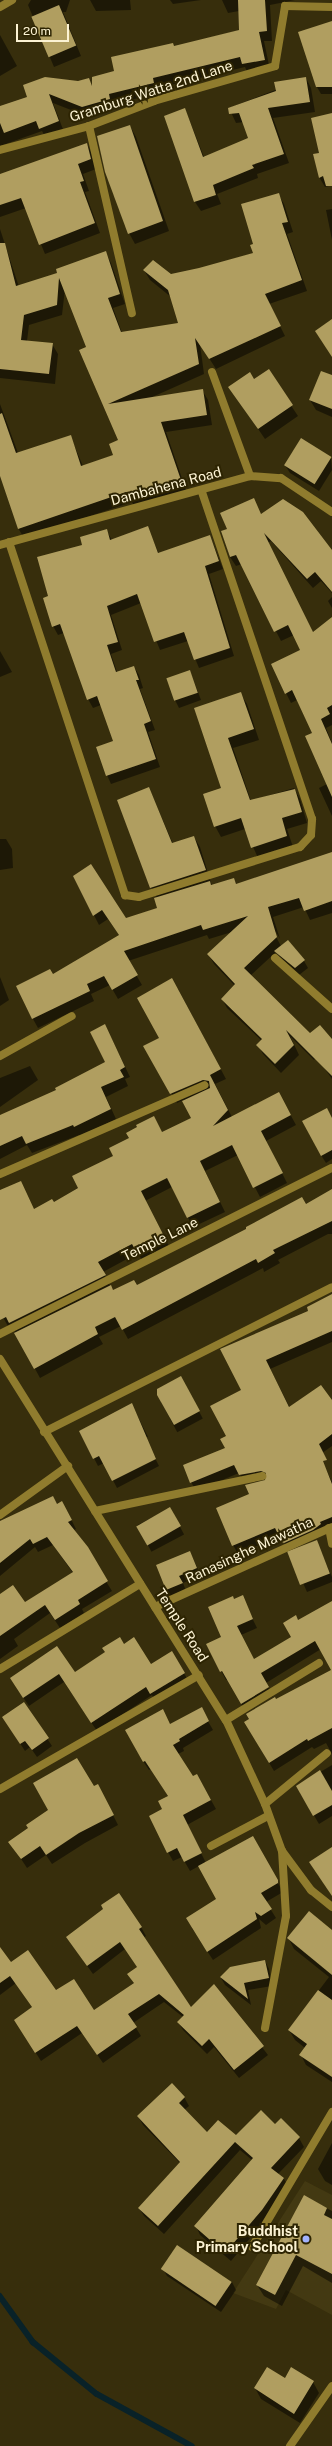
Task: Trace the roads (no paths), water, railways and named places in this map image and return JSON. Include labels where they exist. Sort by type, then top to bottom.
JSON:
[{"type":"street","points":[[0,7],[12,0]]},
{"type":"street","name":"Gramburg Watta 2nd Lane","points":[[0,150],[89,126],[154,101],[275,66],[285,6],[332,7]]},
{"type":"street","points":[[89,126],[132,313]]},
{"type":"street","points":[[212,372],[250,476]]},
{"type":"street","name":"Dambahena Road","points":[[0,545],[250,476],[281,478],[332,512]]},
{"type":"street","points":[[9,542],[125,895],[139,897],[300,847],[311,835],[312,819],[201,490]]},
{"type":"street","points":[[275,958],[332,1008]]},
{"type":"street","points":[[0,1056],[72,1016]]},
{"type":"street","points":[[0,1174],[205,1085]]},
{"type":"street","name":"Temple Lane","points":[[0,1334],[332,1168]]},
{"type":"street","points":[[44,1432],[332,1287]]},
{"type":"street","name":"Temple Road","points":[[0,1359],[44,1432],[68,1466],[226,1720],[265,1804],[268,1816],[282,1851],[311,1890],[332,1907]]},
{"type":"street","points":[[0,1515],[68,1466]]},
{"type":"street","points":[[95,1511],[262,1476]]},
{"type":"street","points":[[330,1527],[332,1544]]},
{"type":"street","name":"Ranasinghe Mawatha","points":[[156,1607],[330,1527]]},
{"type":"street","points":[[0,1670],[140,1584]]},
{"type":"street","points":[[226,1720],[319,1663]]},
{"type":"street","points":[[0,1789],[199,1675]]},
{"type":"street","points":[[265,1804],[327,1754]]},
{"type":"street","points":[[211,1846],[268,1816]]},
{"type":"street","points":[[265,2028],[286,1916],[282,1851]]},
{"type":"street","points":[[252,2247],[332,2112]]},
{"type":"street","points":[[290,2446],[332,2386]]},
{"type":"waterway","points":[[0,2296],[33,2342],[97,2394],[192,2446]]},
{"type":"place","name":"Buddhist Primary School","points":[[306,2239]]}]
